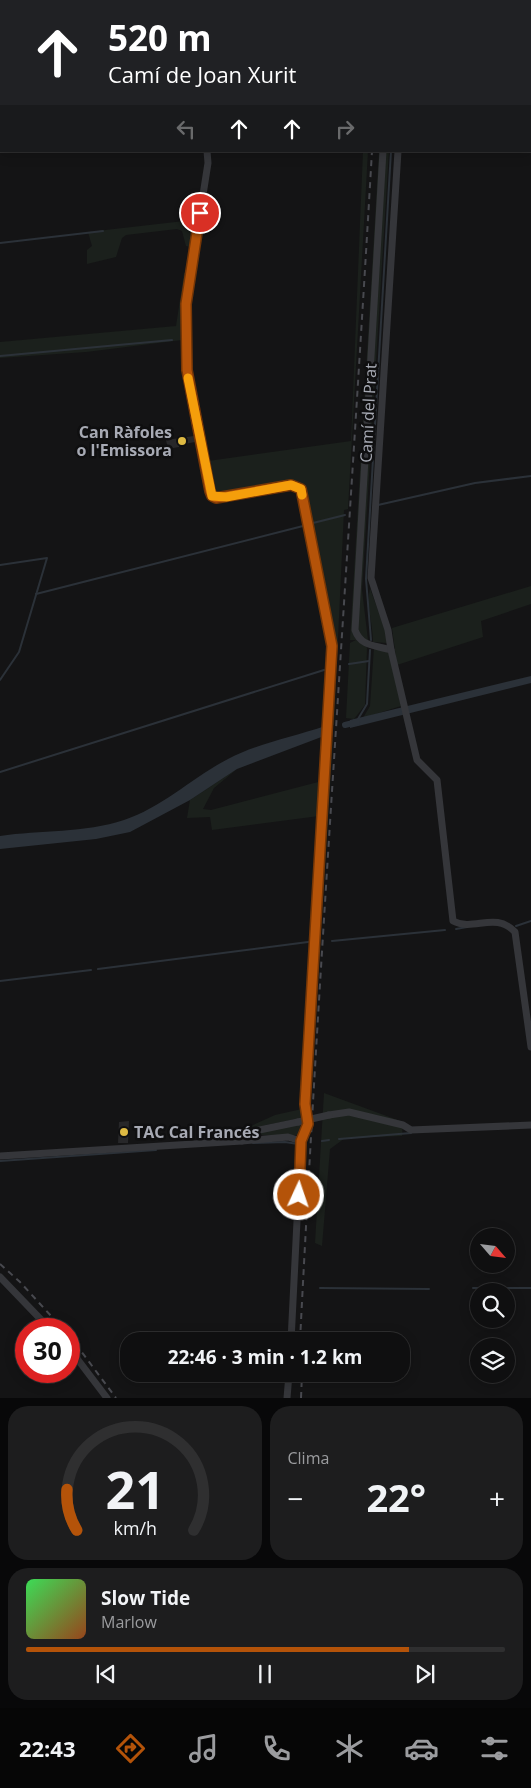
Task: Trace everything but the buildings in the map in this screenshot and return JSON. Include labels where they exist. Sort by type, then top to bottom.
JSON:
[{"type":"street","points":[[207,152],[208,163],[186,304],[187,370],[212,496],[226,497],[291,485],[301,489],[332,646],[305,1104],[308,1124],[301,1141],[291,1332]]},
{"type":"street","name":"Camí del Prat","points":[[383,152],[355,630],[358,639],[365,644],[391,650]]},
{"type":"street","points":[[398,152],[371,578],[388,630],[417,760],[437,780],[453,921],[460,925],[500,922],[508,924],[515,932],[531,1047]]},
{"type":"street","points":[[242,1141],[245,1133],[349,1112],[403,1125],[410,1130],[531,1125]]},
{"type":"street","points":[[0,1156],[288,1137],[301,1141]]},
{"type":"street","points":[[0,1277],[39,1318]]},
{"type":"street","points":[[80,1362],[107,1398]]},
{"type":"street","points":[[287,1398],[288,1382]]},
{"type":"shaded area","points":[[363,152],[368,152],[348,509],[344,510],[334,725],[330,725],[333,645],[303,487],[294,481],[218,496],[211,490],[208,461],[351,441]]},
{"type":"shaded area","points":[[379,152],[389,152],[362,590],[368,640],[350,640]]},
{"type":"shaded area","points":[[199,194],[191,247],[186,246],[182,231],[177,229],[126,235],[122,238],[116,257],[87,264],[87,250],[92,246],[88,232],[193,220],[194,195]]},
{"type":"shaded area","points":[[187,272],[182,340],[86,352],[0,358],[0,342],[176,326],[184,273]]},
{"type":"shaded area","points":[[531,586],[531,604],[481,621],[483,637],[397,665],[392,628]]},
{"type":"shaded area","points":[[370,588],[385,630],[387,643],[373,642],[369,601]]},
{"type":"shaded area","points":[[356,640],[367,647],[365,705],[354,719],[346,718],[350,643]]},
{"type":"shaded area","points":[[374,647],[389,653],[401,706],[363,718],[370,706]]},
{"type":"shaded area","points":[[531,676],[531,683],[350,728],[350,720]]},
{"type":"shaded area","points":[[325,726],[324,736],[237,769],[190,800],[130,832],[96,839],[0,849],[0,836],[94,827],[124,820],[152,808],[215,766],[240,753]]},
{"type":"shaded area","points":[[329,739],[333,740],[310,1108],[307,1100]]},
{"type":"shaded area","points":[[237,769],[214,788],[203,809],[211,810],[322,781],[319,816],[212,830],[210,817],[187,818],[190,800]]},
{"type":"shaded area","points":[[324,1093],[403,1122],[402,1136],[345,1138],[330,1149],[322,1246],[315,1243]]},
{"type":"shaded area","points":[[302,1109],[306,1117],[242,1130],[275,1115]]},
{"type":"shaded area","points":[[306,1122],[301,1135],[254,1135],[259,1131]]},
{"type":"waterway","points":[[371,640],[366,579],[391,152]]},
{"type":"waterway","points":[[0,243],[103,231]]},
{"type":"waterway","points":[[0,356],[172,340]]},
{"type":"waterway","points":[[378,505],[475,483],[531,476]]},
{"type":"waterway","points":[[313,523],[345,515]]},
{"type":"waterway","points":[[36,594],[303,526]]},
{"type":"waterway","points":[[0,565],[47,558],[19,652],[0,680]]},
{"type":"waterway","points":[[358,719],[367,704],[370,650]]},
{"type":"waterway","points":[[349,664],[369,661]]},
{"type":"waterway","points":[[0,772],[324,670]]},
{"type":"waterway","points":[[345,725],[357,722]]},
{"type":"waterway","points":[[516,926],[531,921]]},
{"type":"waterway","points":[[456,929],[467,927]]},
{"type":"waterway","points":[[332,941],[445,930]]},
{"type":"waterway","points":[[98,969],[308,942]]},
{"type":"waterway","points":[[0,981],[91,970]]},
{"type":"waterway","points":[[339,1139],[411,1133]]},
{"type":"waterway","points":[[322,1141],[329,1140]]},
{"type":"waterway","points":[[253,1143],[285,1142],[298,1144]]},
{"type":"waterway","points":[[0,1161],[156,1150]]},
{"type":"waterway","points":[[320,1288],[429,1289]]},
{"type":"waterway","points":[[515,1288],[531,1288]]},
{"type":"railway","points":[[300,1332],[316,1043],[372,152]]},
{"type":"railway","points":[[0,1264],[20,1282],[53,1318]]},
{"type":"railway","points":[[80,1350],[116,1398]]},
{"type":"railway","points":[[301,1398],[302,1382]]},
{"type":"slow traffic","points":[[188,378],[212,496],[216,498],[226,497],[291,485],[301,489],[302,495]]},
{"type":"place","name":"Can Ràfoles o l'Emissora","points":[[182,441]]},
{"type":"place","name":"TAC Cal Francés","points":[[124,1132]]},
{"type":"route","points":[[200,213],[186,304],[186,356],[210,491],[212,496],[216,498],[291,485],[301,489],[332,646],[305,1104],[308,1112],[308,1124],[301,1141],[299,1195]]}]
